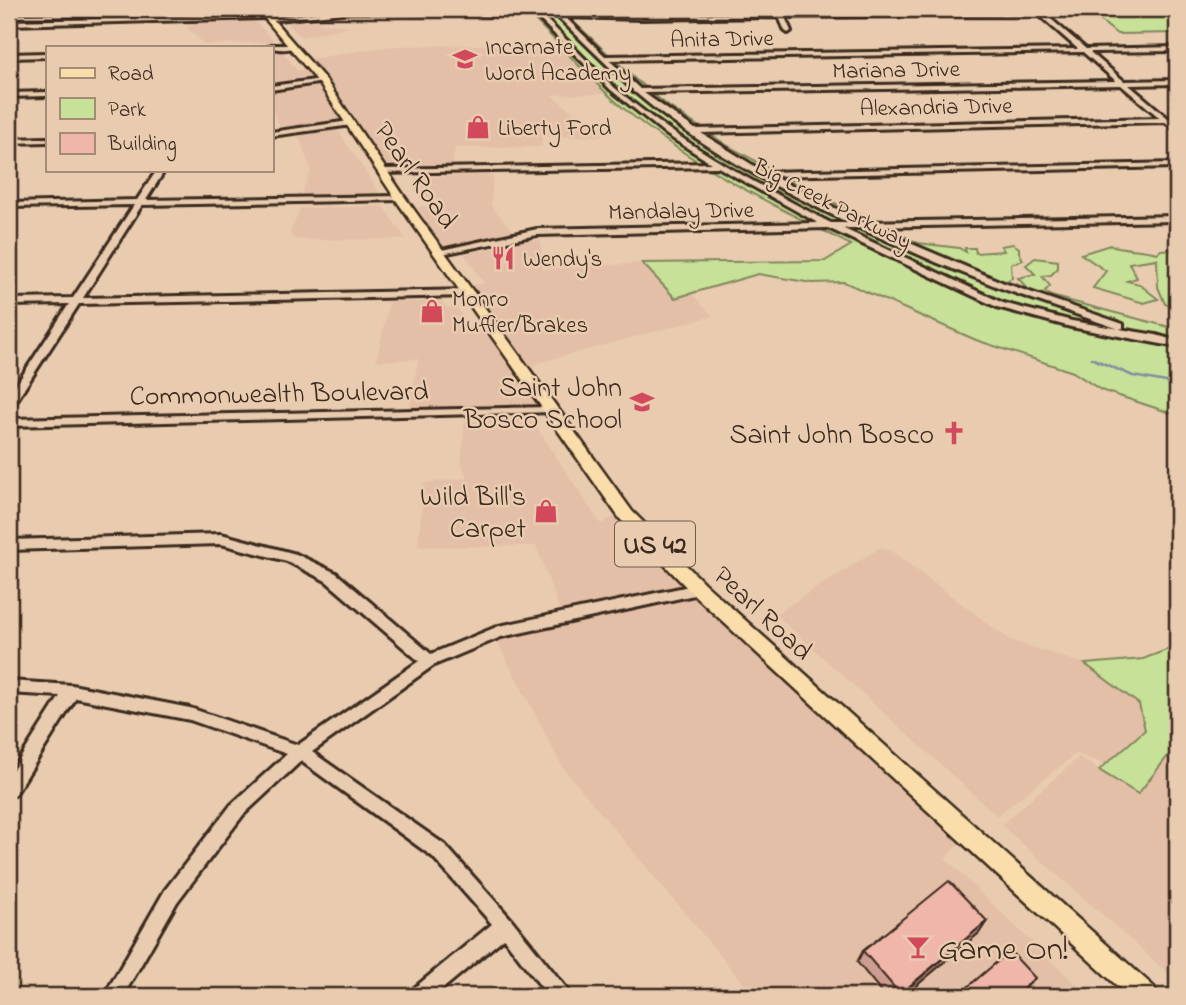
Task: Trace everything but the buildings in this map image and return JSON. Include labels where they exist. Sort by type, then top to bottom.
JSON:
[{"type":"main road","name":"Pearl Road","points":[[264,14],[322,81],[400,198],[626,515],[699,589],[1145,996]]},
{"type":"street","points":[[9,10],[108,9]]},
{"type":"street","points":[[96,22],[108,9]]},
{"type":"street","points":[[778,9],[788,31]]},
{"type":"street","points":[[9,23],[96,22],[352,10],[781,16],[1177,11]]},
{"type":"street","name":"Big Creek Parkway","points":[[534,11],[616,92],[670,133],[719,165],[830,226],[1000,305],[1071,324],[1177,344]]},
{"type":"street","points":[[1038,11],[1177,130]]},
{"type":"street","name":"Big Creek Parkway","points":[[555,12],[638,91],[695,131],[765,174],[863,225],[946,263],[1074,312],[1164,341]]},
{"type":"street","points":[[273,47],[292,47]]},
{"type":"street","name":"Anita Drive","points":[[603,58],[1177,49]]},
{"type":"street","points":[[9,56],[46,55]]},
{"type":"street","points":[[273,88],[322,81]]},
{"type":"street","name":"Mariana Drive","points":[[616,92],[1177,82]]},
{"type":"street","points":[[9,95],[46,94]]},
{"type":"street","name":"Alexandria Drive","points":[[695,131],[1177,120]]},
{"type":"street","points":[[273,134],[349,123]]},
{"type":"street","points":[[9,141],[46,140]]},
{"type":"street","points":[[382,171],[719,165]]},
{"type":"street","points":[[765,174],[1177,165]]},
{"type":"street","points":[[9,404],[160,172]]},
{"type":"street","points":[[9,205],[400,198]]},
{"type":"street","name":"Mandalay Drive","points":[[440,253],[537,232],[1177,218]]},
{"type":"street","points":[[9,302],[470,293]]},
{"type":"street","points":[[1071,324],[1074,312]]},
{"type":"street","name":"Commonwealth Boulevard","points":[[9,423],[551,410]]},
{"type":"street","points":[[9,545],[221,539],[291,557],[331,577],[429,661]]},
{"type":"street","points":[[113,996],[171,897],[237,810],[300,752],[429,661],[499,632],[699,589]]},
{"type":"street","points":[[9,687],[72,691],[190,714],[300,752],[439,851],[505,925],[560,996]]},
{"type":"street","points":[[9,790],[72,691]]},
{"type":"street","points":[[420,996],[505,925]]},
{"type":"shaded area","points":[[150,9],[244,9],[247,12],[140,19]]},
{"type":"shaded area","points":[[312,14],[321,23],[353,26],[301,37],[282,18]]},
{"type":"shaded area","points":[[253,19],[275,42],[205,45],[187,28],[194,20]]},
{"type":"shaded area","points":[[558,44],[608,94],[551,95],[606,136],[542,137],[542,147],[455,148],[452,168],[386,169],[309,59],[390,46]]},
{"type":"shaded area","points":[[273,50],[281,50],[297,70],[308,69],[345,122],[282,131],[273,111]]},
{"type":"shaded area","points":[[338,130],[379,192],[377,194],[305,195],[302,192],[311,170],[298,135]]},
{"type":"shaded area","points":[[493,175],[491,205],[516,235],[446,250],[417,207],[432,204],[415,181],[425,177]]},
{"type":"shaded area","points":[[383,206],[406,239],[303,240],[294,239],[290,232],[300,208]]},
{"type":"shaded area","points":[[541,240],[543,269],[642,263],[674,298],[691,293],[713,316],[516,369],[541,407],[409,409],[418,359],[376,361],[389,302],[441,301],[447,308],[456,306],[464,317],[463,329],[499,328],[470,286],[484,283],[464,254]]},
{"type":"shaded area","points":[[532,420],[601,524],[620,513],[965,838],[945,858],[1088,996],[754,996],[563,768],[496,640],[564,622],[536,546],[418,547],[424,483],[467,478],[461,462],[465,421]]},
{"type":"shaded area","points":[[881,547],[890,550],[1010,640],[1085,664],[1139,703],[1145,729],[1107,765],[1076,754],[997,816],[775,614]]},
{"type":"shaded area","points":[[1175,747],[1177,981],[1001,825],[1079,757],[1138,794]]},
{"type":"green space","points":[[523,9],[560,9],[668,106],[728,146],[820,196],[918,243],[959,248],[966,252],[965,248],[975,248],[976,253],[1004,251],[1001,246],[1013,244],[1019,248],[1023,260],[1011,264],[1012,278],[1006,281],[1027,288],[1018,278],[1035,274],[1026,265],[1035,258],[1058,261],[1058,268],[1051,275],[1042,276],[1050,286],[1045,291],[1051,296],[1177,329],[1177,415],[1101,390],[1073,372],[976,340],[844,282],[812,283],[758,274],[675,298],[642,263],[825,261],[851,245],[732,182],[648,128],[609,95]]},
{"type":"green space","points":[[1177,12],[1177,33],[1117,34],[1091,13]]},
{"type":"green space","points":[[1110,245],[1157,253],[1161,250],[1177,249],[1177,308],[1165,304],[1158,287],[1157,259],[1129,263],[1137,278],[1127,281],[1139,284],[1158,299],[1144,303],[1093,288],[1106,271],[1081,254]]},
{"type":"green space","points":[[1177,646],[1177,749],[1175,747],[1138,794],[1099,770],[1145,730],[1139,704],[1085,664],[1143,659]]},
{"type":"waterway","points":[[1091,358],[1133,376],[1177,384]]},
{"type":"place","name":"Incarnate Word Academy","points":[[465,59]]},
{"type":"place","name":"Liberty Ford","points":[[478,127]]},
{"type":"place","name":"Wendy's","points":[[503,258]]},
{"type":"place","name":"Monro Muffler/Brakes","points":[[432,311]]},
{"type":"place","name":"Saint John Bosco School","points":[[642,402]]},
{"type":"place","name":"Saint John Bosco","points":[[954,433]]},
{"type":"place","name":"Wild Bill's Carpet","points":[[546,511]]},
{"type":"place","name":"Game On!","points":[[918,947]]}]
